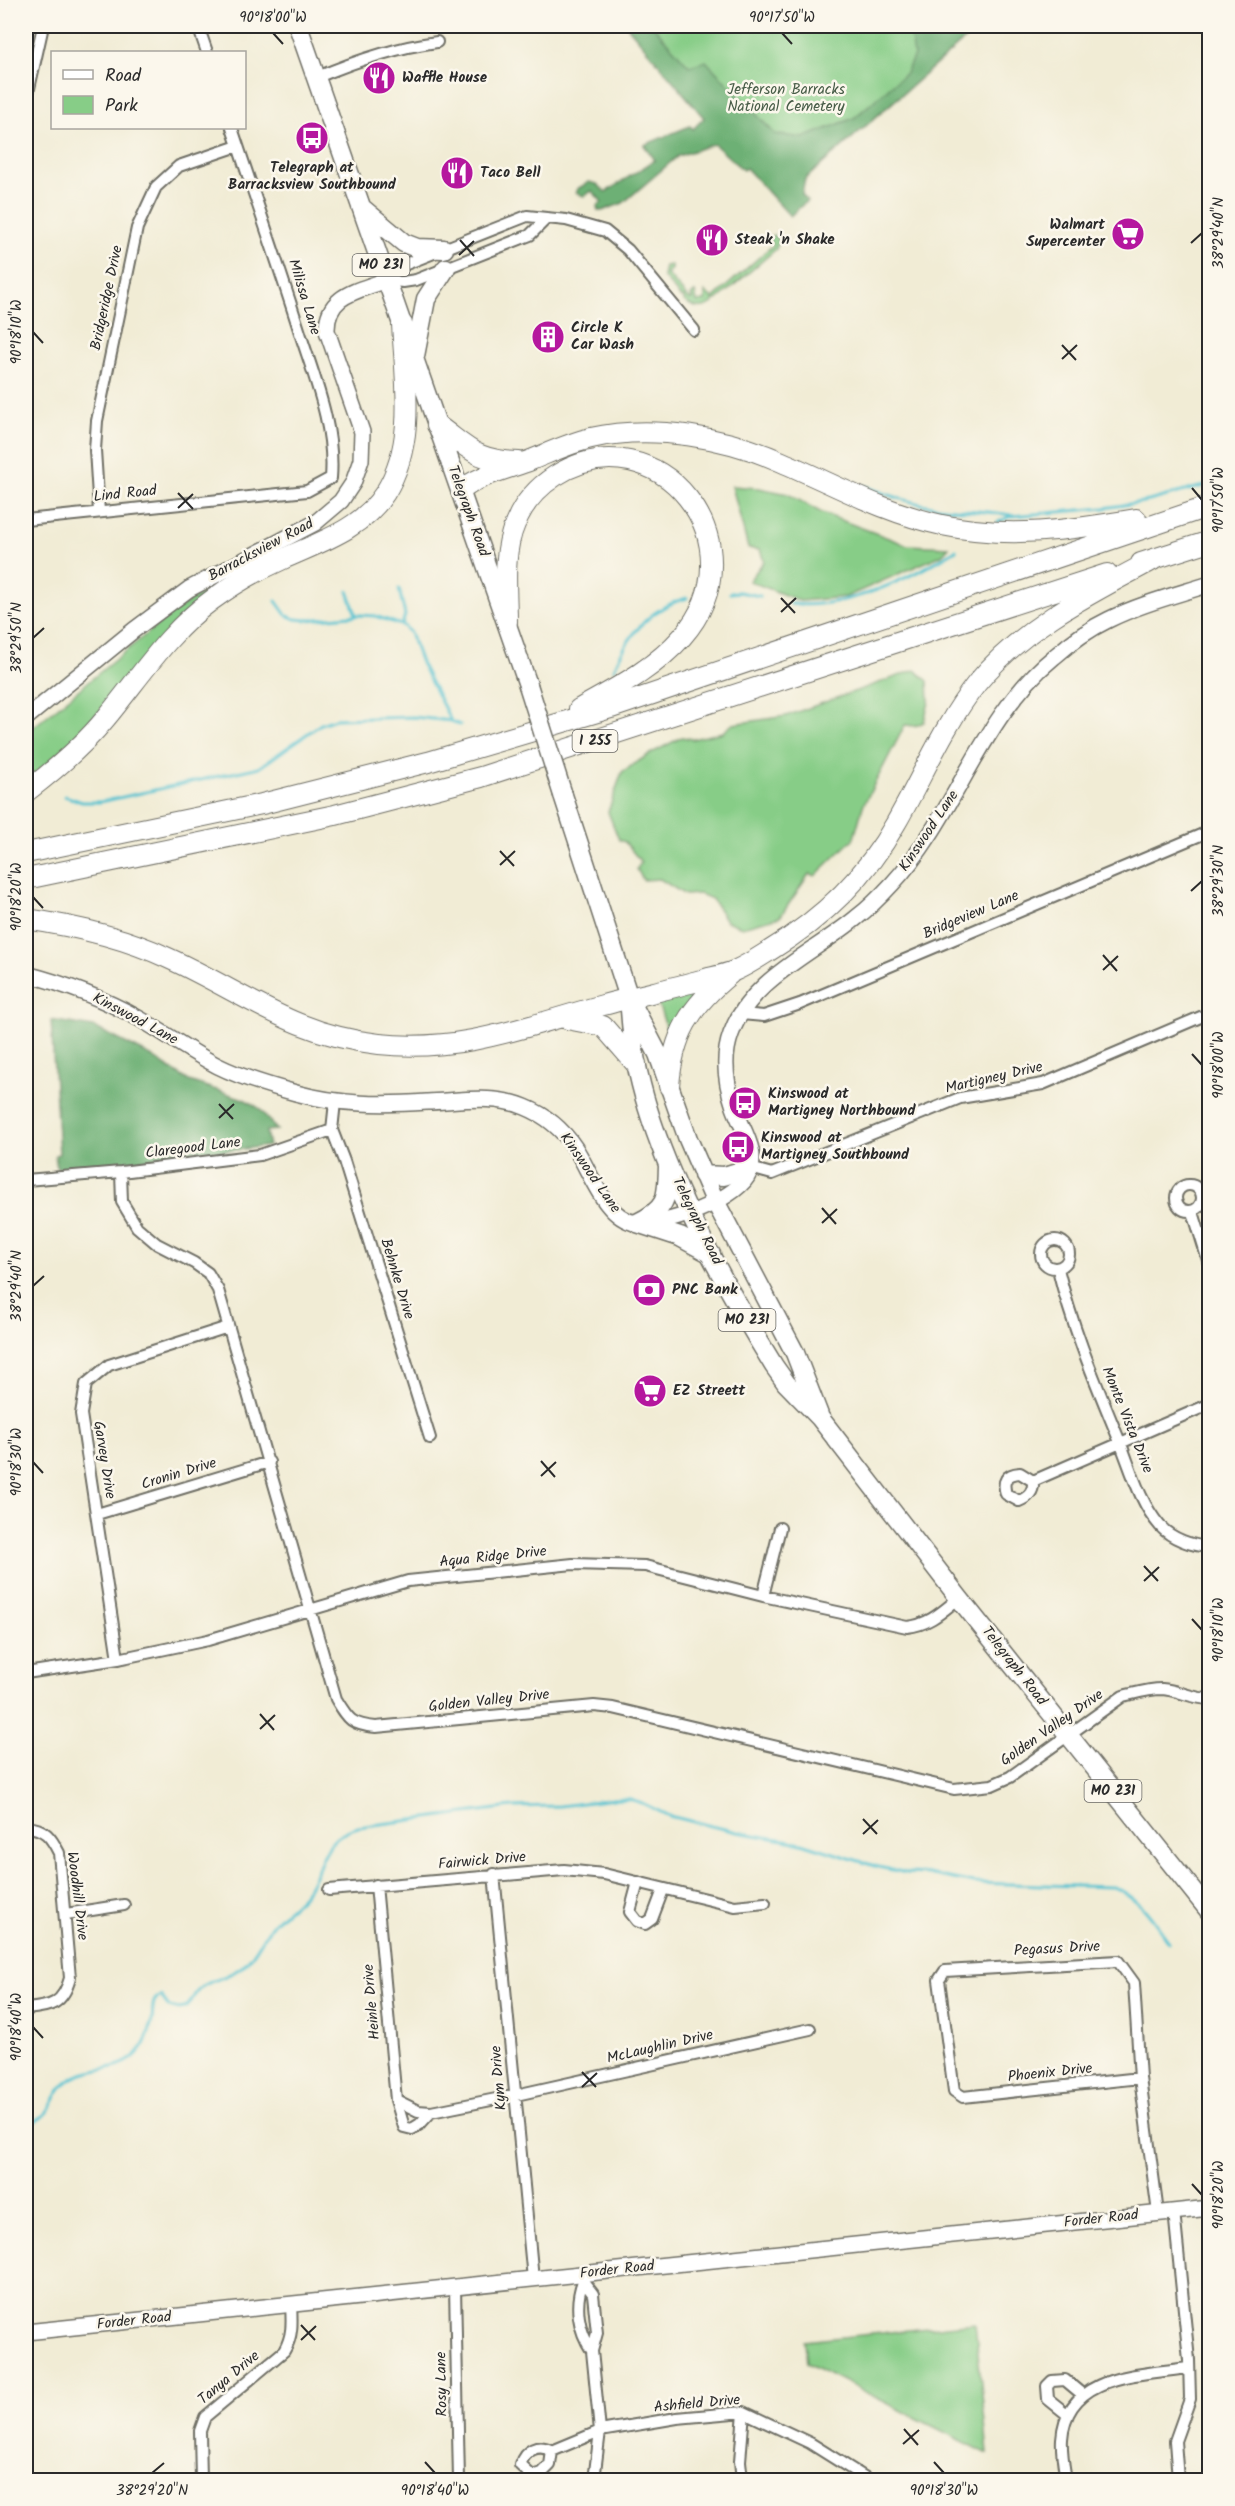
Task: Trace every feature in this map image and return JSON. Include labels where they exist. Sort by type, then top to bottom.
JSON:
[{"type":"highway","points":[[26,792],[85,741],[160,650],[202,608],[252,574],[341,532],[363,517],[384,495],[397,471],[406,431],[402,324]]},
{"type":"highway","points":[[437,425],[482,458],[527,462]]},
{"type":"highway","points":[[461,491],[478,481],[591,438],[645,433],[693,437],[741,447],[781,461],[890,511],[943,525],[1000,532],[1062,531],[1207,507]]},
{"type":"highway","points":[[507,622],[507,557],[515,524],[536,491],[563,471],[590,462],[621,461],[634,464],[659,473],[670,480],[682,490],[696,509],[707,532],[712,568],[707,593],[690,627],[663,657],[649,668],[548,727]]},
{"type":"highway","name":"I 255","points":[[26,852],[318,791],[548,727],[611,708],[1207,507]]},
{"type":"highway","name":"I 255","points":[[26,879],[335,815],[481,777],[1209,541]]},
{"type":"highway","points":[[669,1086],[671,1063],[686,1022],[702,999],[734,971],[814,921],[858,879],[889,836],[947,727],[969,694],[995,664],[1014,646],[1057,613],[1153,560]]},
{"type":"highway","points":[[26,919],[94,932],[165,956],[277,1016],[322,1033],[360,1042],[407,1046],[458,1043],[511,1033],[629,998],[734,971]]},
{"type":"highway","points":[[561,1018],[603,1026],[636,1064]]},
{"type":"main road","name":"Telegraph Road","points":[[298,26],[507,622],[629,998],[658,1053],[703,1175],[795,1353],[820,1418]]},
{"type":"main road","points":[[360,206],[404,243],[417,248],[444,249]]},
{"type":"main road","points":[[415,361],[426,299],[446,268]]},
{"type":"main road","name":"Telegraph Road","points":[[629,998],[636,1064],[668,1161],[711,1254],[774,1366],[786,1383],[820,1418],[959,1598],[1209,1912]]},
{"type":"main road","points":[[637,1223],[650,1217],[665,1202],[668,1161]]},
{"type":"main road","points":[[703,1175],[724,1176],[750,1168]]},
{"type":"main road","points":[[637,1223],[680,1237],[711,1254]]},
{"type":"street","points":[[26,102],[43,26]]},
{"type":"street","points":[[198,26],[207,51]]},
{"type":"street","points":[[315,78],[413,45],[437,42]]},
{"type":"street","name":"Milissa Lane","points":[[232,129],[263,216],[332,440],[331,478]]},
{"type":"street","name":"Bridgeridge Drive","points":[[99,512],[95,450],[97,421],[137,228],[156,187],[178,166],[238,146]]},
{"type":"street","name":"Barracksview Road","points":[[26,718],[134,630],[189,589],[315,523],[341,501],[357,473],[363,445],[359,420],[327,331],[328,316],[339,300],[386,280],[406,264],[527,216],[566,220],[605,231],[628,250],[694,330]]},
{"type":"street","name":"Barracksview Road","points":[[386,280],[403,282],[446,268],[530,235],[546,219]]},
{"type":"street","name":"Lind Road","points":[[26,520],[307,491],[331,478]]},
{"type":"street","name":"Kinswood Lane","points":[[26,974],[75,989],[138,1018],[219,1066],[298,1094],[335,1102],[493,1100],[527,1108],[543,1116],[566,1137],[612,1209],[621,1217],[637,1223],[657,1223],[715,1201],[738,1187],[750,1168],[752,1151],[734,1108],[726,1073],[731,1034],[741,1014],[771,980],[856,919],[894,882],[929,836],[1005,710],[1023,686],[1050,660],[1077,639],[1108,620],[1209,584]]},
{"type":"street","name":"Bridgeview Lane","points":[[741,1014],[764,1017],[800,1004],[1209,831]]},
{"type":"street","name":"Martigney Drive","points":[[750,1168],[772,1174],[960,1098],[1043,1084],[1209,1013]]},
{"type":"street","points":[[332,1130],[335,1102]]},
{"type":"street","name":"Claregood Lane","points":[[26,1180],[121,1172],[260,1155],[332,1130]]},
{"type":"street","name":"Behnke Drive","points":[[332,1130],[344,1161],[430,1438]]},
{"type":"street","name":"Golden Valley Drive","points":[[121,1172],[122,1202],[130,1218],[144,1234],[157,1244],[208,1273],[218,1290],[336,1699],[346,1716],[357,1725],[376,1727],[594,1706],[613,1708],[954,1789],[992,1785],[1010,1777],[1123,1696],[1146,1690],[1163,1689],[1200,1699],[1209,1699]]},
{"type":"street","points":[[1193,1212],[1209,1268]]},
{"type":"street","name":"Monte Vista Drive","points":[[1058,1269],[1080,1346],[1143,1499],[1160,1525],[1189,1544],[1209,1547]]},
{"type":"street","name":"Garvey Drive","points":[[118,1659],[81,1414],[86,1384],[109,1365],[228,1327]]},
{"type":"street","points":[[1033,1480],[1209,1404]]},
{"type":"street","name":"Cronin Drive","points":[[97,1514],[269,1462]]},
{"type":"street","points":[[763,1596],[780,1528]]},
{"type":"street","name":"Aqua Ridge Drive","points":[[26,1673],[118,1659],[208,1640],[408,1581],[573,1564],[645,1566],[763,1596],[908,1627],[919,1626],[930,1621],[959,1598]]},
{"type":"street","name":"Woodhill Drive","points":[[26,1827],[39,1829],[49,1835],[59,1853],[70,1978],[64,1996],[53,2004],[26,2009]]},
{"type":"street","name":"Fairwick Drive","points":[[329,1890],[494,1874],[564,1870],[604,1874],[735,1906],[765,1903]]},
{"type":"street","name":"Kym Drive","points":[[494,1874],[533,2279]]},
{"type":"street","points":[[638,1882],[630,1912],[637,1921],[645,1923],[652,1919],[663,1890]]},
{"type":"street","name":"Heinle Drive","points":[[376,1885],[396,2100],[404,2127],[412,2129],[431,2112]]},
{"type":"street","points":[[66,1914],[124,1905]]},
{"type":"street","name":"Pegasus Drive","points":[[963,2097],[954,2091],[939,1980],[945,1971],[1118,1961],[1134,1983],[1140,2078],[1158,2213]]},
{"type":"street","name":"McLaughlin Drive","points":[[396,2100],[418,2111],[431,2112],[810,2029]]},
{"type":"street","name":"Phoenix Drive","points":[[963,2097],[1140,2078]]},
{"type":"street","name":"Forder Road","points":[[26,2332],[533,2279],[582,2278],[1209,2208]]},
{"type":"street","points":[[1174,2211],[1190,2360],[1188,2368],[1190,2399],[1175,2441],[1178,2481]]},
{"type":"street","points":[[582,2278],[593,2294],[597,2333],[592,2351],[600,2431],[594,2481]]},
{"type":"street","points":[[582,2278],[576,2298],[583,2338],[592,2351]]},
{"type":"street","name":"Rosy Lane","points":[[455,2287],[459,2481]]},
{"type":"street","name":"Tanya Drive","points":[[201,2481],[200,2431],[205,2417],[284,2351],[290,2341],[291,2305]]},
{"type":"street","points":[[1066,2481],[1062,2439],[1069,2409],[1090,2388],[1112,2378],[1188,2368]]},
{"type":"street","points":[[1068,2415],[1048,2399],[1047,2386],[1052,2382],[1065,2380],[1083,2395]]},
{"type":"street","points":[[742,2481],[740,2461],[744,2412]]},
{"type":"street","name":"Ashfield Drive","points":[[552,2451],[600,2431],[677,2418],[744,2412],[810,2443],[869,2481]]},
{"type":"green space","name":"Jefferson Barracks National Cemetery","points":[[627,26],[980,26],[778,203]]},
{"type":"green space","points":[[627,26],[653,26],[689,66],[706,61],[775,134],[803,138],[854,118],[906,73],[914,55],[911,37],[904,26],[980,26],[805,179],[802,194],[807,201],[790,216],[746,168],[743,170],[714,144],[678,156],[623,203],[602,211],[598,211],[597,206],[602,202],[592,191],[584,196],[576,193],[577,189],[589,182],[597,184],[606,192],[655,160],[644,145],[690,126],[693,129],[704,118]]},
{"type":"green space","points":[[775,235],[779,241],[776,249],[717,300],[713,300],[714,302],[706,306],[699,308],[688,304],[663,276],[665,266],[671,265],[672,268],[667,274],[689,299],[692,299],[691,295],[695,292],[697,302],[705,301],[705,292],[713,298],[773,245],[769,237]]},
{"type":"green space","points":[[732,486],[759,488],[788,494],[822,513],[907,545],[949,547],[942,555],[846,597],[800,601],[749,581],[764,561],[760,550],[748,548]]},
{"type":"green space","points":[[223,580],[69,744],[33,775],[28,769],[26,770],[26,733],[173,612]]},
{"type":"green space","points":[[915,670],[928,681],[929,702],[924,722],[915,726],[905,725],[863,806],[854,838],[815,876],[809,874],[780,917],[742,927],[726,921],[712,899],[700,894],[685,895],[660,879],[643,880],[637,869],[641,862],[625,842],[619,840],[608,812],[622,772],[682,737],[693,739],[723,732],[733,724],[786,716]]},
{"type":"green space","points":[[699,990],[670,1038],[657,1001]]},
{"type":"green space","points":[[51,1020],[94,1027],[151,1056],[189,1081],[244,1099],[259,1108],[277,1130],[266,1131],[269,1146],[57,1168],[55,1155],[59,1154]]},
{"type":"green space","points":[[975,2323],[988,2454],[807,2363],[805,2341]]},
{"type":"waterway","points":[[998,522],[1011,516],[1104,508],[1149,501],[1210,484]]},
{"type":"waterway","points":[[864,486],[924,505],[1011,515]]},
{"type":"waterway","points":[[791,604],[812,605],[834,602],[877,590],[918,572],[956,550]]},
{"type":"waterway","points":[[399,589],[405,615],[402,625]]},
{"type":"waterway","points":[[348,591],[356,615]]},
{"type":"waterway","points":[[730,593],[739,592],[760,596]]},
{"type":"waterway","points":[[614,669],[633,634],[651,615],[674,602],[687,598]]},
{"type":"waterway","points":[[276,601],[286,615],[295,619],[361,615],[375,616],[404,626],[410,633],[421,663],[451,721],[460,725]]},
{"type":"waterway","points":[[65,796],[82,802],[100,802],[260,767],[321,724],[335,719],[414,717],[451,721]]},
{"type":"waterway","points":[[26,2125],[37,2121],[44,2115],[65,2083],[89,2072],[123,2064],[137,2054],[148,2033],[156,1998],[161,1996],[169,2007],[177,2009],[187,2007],[203,1986],[235,1972],[244,1965],[273,1924],[306,1892],[330,1845],[346,1832],[358,1827],[512,1807],[560,1806],[630,1799],[669,1816],[737,1832],[802,1843],[878,1867],[907,1873],[928,1874],[974,1883],[1113,1887],[1123,1891],[1138,1903],[1169,1942]]},
{"type":"place","name":"Waffle House","points":[[379,78]]},
{"type":"place","name":"Telegraph at Barracksview Southbound","points":[[312,138]]},
{"type":"place","name":"Taco Bell","points":[[457,173]]},
{"type":"place","name":"Walmart Supercenter","points":[[1128,234]]},
{"type":"place","name":"Steak 'n Shake","points":[[712,240]]},
{"type":"place","name":"Circle K Car Wash","points":[[548,337]]},
{"type":"place","name":"Kinswood at Martigney Northbound","points":[[745,1103]]},
{"type":"place","name":"Kinswood at Martigney Southbound","points":[[738,1147]]},
{"type":"place","name":"PNC Bank","points":[[649,1290]]},
{"type":"place","name":"EZ Streett","points":[[650,1391]]}]
